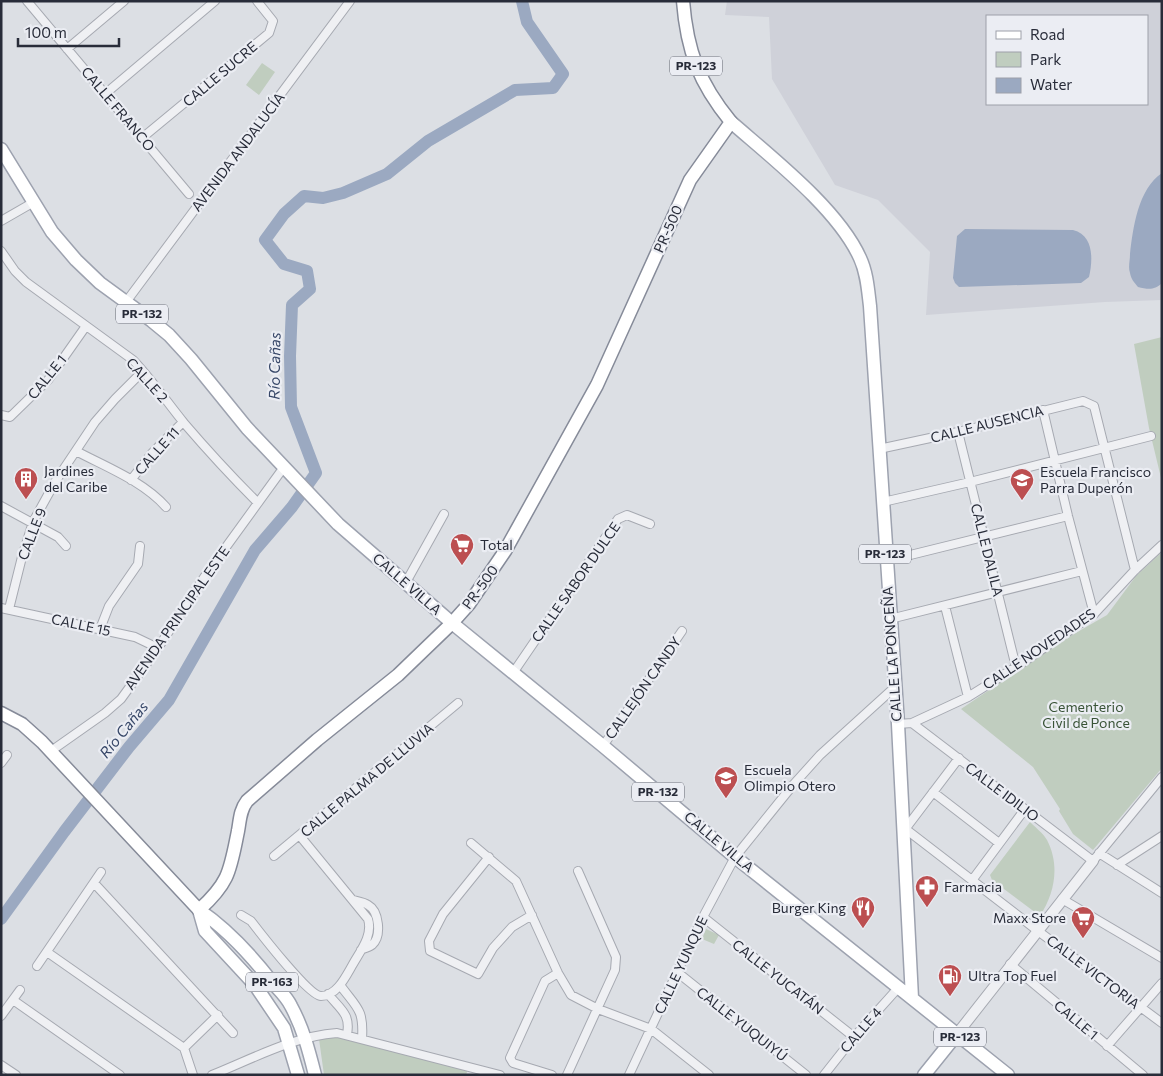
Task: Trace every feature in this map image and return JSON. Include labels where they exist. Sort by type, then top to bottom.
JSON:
[{"type":"main road","name":"PR-123","points":[[682,1],[685,27],[692,56],[712,96],[731,122]]},
{"type":"main road","name":"CALLE LA PONCEÑA","points":[[731,122],[807,190],[846,232],[861,260],[867,281],[905,828],[912,998]]},
{"type":"main road","name":"PR-500","points":[[199,910],[215,896],[226,880],[233,854],[240,813],[247,801],[317,740],[398,675],[452,624],[470,604],[505,552],[596,384],[690,180],[731,122]]},
{"type":"main road","name":"PR-132","points":[[1,149],[52,232],[76,260],[100,283],[169,335],[247,428],[288,471]]},
{"type":"main road","name":"CALLE VILLA","points":[[288,471],[338,524],[452,624],[736,857],[1008,1075]]},
{"type":"main road","name":"PR-163","points":[[1,712],[30,730],[199,910],[216,921],[263,971],[290,1004],[299,1041],[298,1075]]},
{"type":"main road","name":"PR-163","points":[[199,910],[205,931],[233,961],[254,976],[267,989],[283,1011],[316,1075]]},
{"type":"main road","points":[[924,1075],[956,1034]]},
{"type":"main road","points":[[299,1041],[308,1075]]},
{"type":"street","points":[[67,49],[124,1]]},
{"type":"street","points":[[106,94],[215,1]]},
{"type":"street","name":"CALLE SUCRE","points":[[142,138],[269,33],[273,21],[257,1]]},
{"type":"street","name":"AVENIDA ANDALUCÍA","points":[[126,302],[350,1]]},
{"type":"street","name":"CALLE FRANCO","points":[[30,2],[189,194]]},
{"type":"street","points":[[1,221],[34,202]]},
{"type":"street","name":"CALLE 2","points":[[1,251],[15,272],[26,282],[133,360],[224,469],[258,503]]},
{"type":"street","name":"CALLE 1","points":[[1,414],[10,417],[30,400],[48,380],[86,326]]},
{"type":"street","name":"CALLE 9","points":[[5,609],[33,522],[55,482],[95,422],[143,371]]},
{"type":"street","name":"CALLE AUSENCIA","points":[[879,449],[958,432],[1083,401],[1094,406],[1104,447]]},
{"type":"street","points":[[1043,410],[1094,614]]},
{"type":"street","name":"CALLE 11","points":[[132,480],[152,453],[183,422]]},
{"type":"street","name":"CALLE DALILA","points":[[958,432],[1016,667]]},
{"type":"street","points":[[883,502],[1151,436]]},
{"type":"street","points":[[1104,447],[1135,570]]},
{"type":"street","points":[[76,451],[132,480],[158,498],[166,507]]},
{"type":"street","name":"AVENIDA PRINCIPAL ESTE","points":[[51,751],[121,700],[205,576],[258,503],[288,471]]},
{"type":"street","points":[[1,506],[58,537],[66,546]]},
{"type":"street","points":[[405,584],[444,514]]},
{"type":"street","name":"CALLE SABOR DULCE","points":[[513,673],[618,518],[627,515],[650,524]]},
{"type":"street","points":[[886,561],[1068,516]]},
{"type":"street","name":"CALLE NOVEDADES","points":[[898,724],[912,722],[968,697],[1016,667],[1094,614],[1135,570],[1162,545]]},
{"type":"street","points":[[100,629],[109,606],[138,564],[140,546]]},
{"type":"street","points":[[890,619],[1082,572]]},
{"type":"street","points":[[945,606],[968,697]]},
{"type":"street","name":"CALLE 15","points":[[5,609],[135,637],[158,648]]},
{"type":"street","name":"CALLEJÓN CANDY","points":[[603,746],[682,631]]},
{"type":"street","name":"CALLE YUNQUE","points":[[629,1075],[703,917],[736,857],[793,785],[820,755],[895,687]]},
{"type":"street","name":"CALLE PALMA DE LLUVIA","points":[[274,856],[458,703]]},
{"type":"street","name":"CALLE IDILIO","points":[[912,722],[1025,809],[1096,857]]},
{"type":"street","points":[[1,763],[7,755]]},
{"type":"street","points":[[905,828],[959,758]]},
{"type":"street","points":[[956,1034],[1062,899],[1162,777]]},
{"type":"street","points":[[933,792],[999,843]]},
{"type":"street","points":[[972,879],[1025,809]]},
{"type":"street","name":"CALLE VICTORIA","points":[[905,828],[1038,931],[1162,1023]]},
{"type":"street","points":[[241,915],[250,921],[302,983],[314,994],[321,996],[328,994],[340,985],[361,950],[370,926],[368,919],[300,836]]},
{"type":"street","points":[[1117,865],[1162,836]]},
{"type":"street","points":[[471,843],[516,882],[558,973],[571,994],[598,1009],[651,1029],[709,1075]]},
{"type":"street","points":[[489,857],[444,914],[429,941],[430,951],[478,974],[493,948],[512,927],[532,915]]},
{"type":"street","points":[[1096,857],[1117,865],[1162,893]]},
{"type":"street","points":[[567,1075],[615,970],[616,957],[578,871]]},
{"type":"street","points":[[37,966],[101,872]]},
{"type":"street","points":[[94,882],[233,1033]]},
{"type":"street","points":[[1062,899],[1162,958]]},
{"type":"street","name":"CALLE YUCATÁN","points":[[703,917],[854,1037]]},
{"type":"street","points":[[47,952],[184,1048],[193,1075]]},
{"type":"street","name":"CALLE 1","points":[[1010,964],[1143,1075]]},
{"type":"street","name":"CALLE YUQUIYÚ","points":[[677,972],[806,1075]]},
{"type":"street","points":[[552,1075],[513,1063],[510,1058],[545,981],[558,973]]},
{"type":"street","points":[[1107,1046],[1162,983]]},
{"type":"street","points":[[340,985],[361,1013],[363,1022],[362,1039]]},
{"type":"street","name":"CALLE 4","points":[[824,1075],[854,1037],[899,987]]},
{"type":"street","points":[[1,1016],[20,990]]},
{"type":"street","points":[[328,994],[347,1017],[347,1034]]},
{"type":"street","points":[[13,1000],[120,1075]]},
{"type":"street","points":[[184,1048],[218,1016]]},
{"type":"street","points":[[212,1075],[299,1041],[323,1034],[337,1033],[347,1034],[500,1075]]},
{"type":"street","points":[[1,1065],[16,1075]]},
{"type":"shaded area","points":[[727,1],[1162,1],[1162,300],[1105,302],[926,315],[930,252],[878,200],[835,185],[772,79],[769,17],[725,15]]},
{"type":"green space","points":[[262,63],[275,72],[259,95],[246,85]]},
{"type":"green space","points":[[1162,337],[1162,482],[1149,428],[1134,344]]},
{"type":"green space","name":"Cementerio Civil de Ponce","points":[[1162,552],[1162,768],[1093,850],[1073,834],[1059,811],[1060,809],[1033,767],[961,709],[1060,642],[1107,615],[1136,576]]},
{"type":"green space","points":[[1030,822],[1047,840],[1054,859],[1052,888],[1040,916],[992,880],[990,875]]},
{"type":"green space","points":[[706,929],[719,935],[714,944],[702,939]]},
{"type":"green space","points":[[337,1034],[468,1069],[466,1075],[324,1075],[319,1039]]},
{"type":"water","points":[[1162,173],[1162,283],[1150,289],[1138,287],[1132,279],[1129,271],[1130,254],[1135,221],[1142,199],[1147,189]]},
{"type":"water","points":[[965,229],[1073,230],[1085,237],[1088,243],[1091,256],[1089,277],[1081,283],[959,287],[953,278],[957,236]]},
{"type":"waterway","name":"Río Cañas","points":[[1,919],[129,747],[169,700],[255,550],[292,507],[316,473],[291,407],[292,305],[310,289],[307,271],[284,264],[265,240],[284,214],[304,196],[323,198],[343,193],[387,174],[428,141],[515,90],[553,88],[563,74],[527,22],[522,1]]},
{"type":"place","name":"Jardines del Caribe","points":[[26,500]]},
{"type":"place","name":"Escuela Francisco Parra Duperón","points":[[1022,501]]},
{"type":"place","name":"Total","points":[[462,566]]},
{"type":"place","name":"Escuela Olimpio Otero","points":[[726,799]]},
{"type":"place","name":"Farmacia","points":[[927,908]]},
{"type":"place","name":"Burger King","points":[[863,929]]},
{"type":"place","name":"Maxx Store","points":[[1083,939]]},
{"type":"place","name":"Ultra Top Fuel","points":[[950,997]]}]
